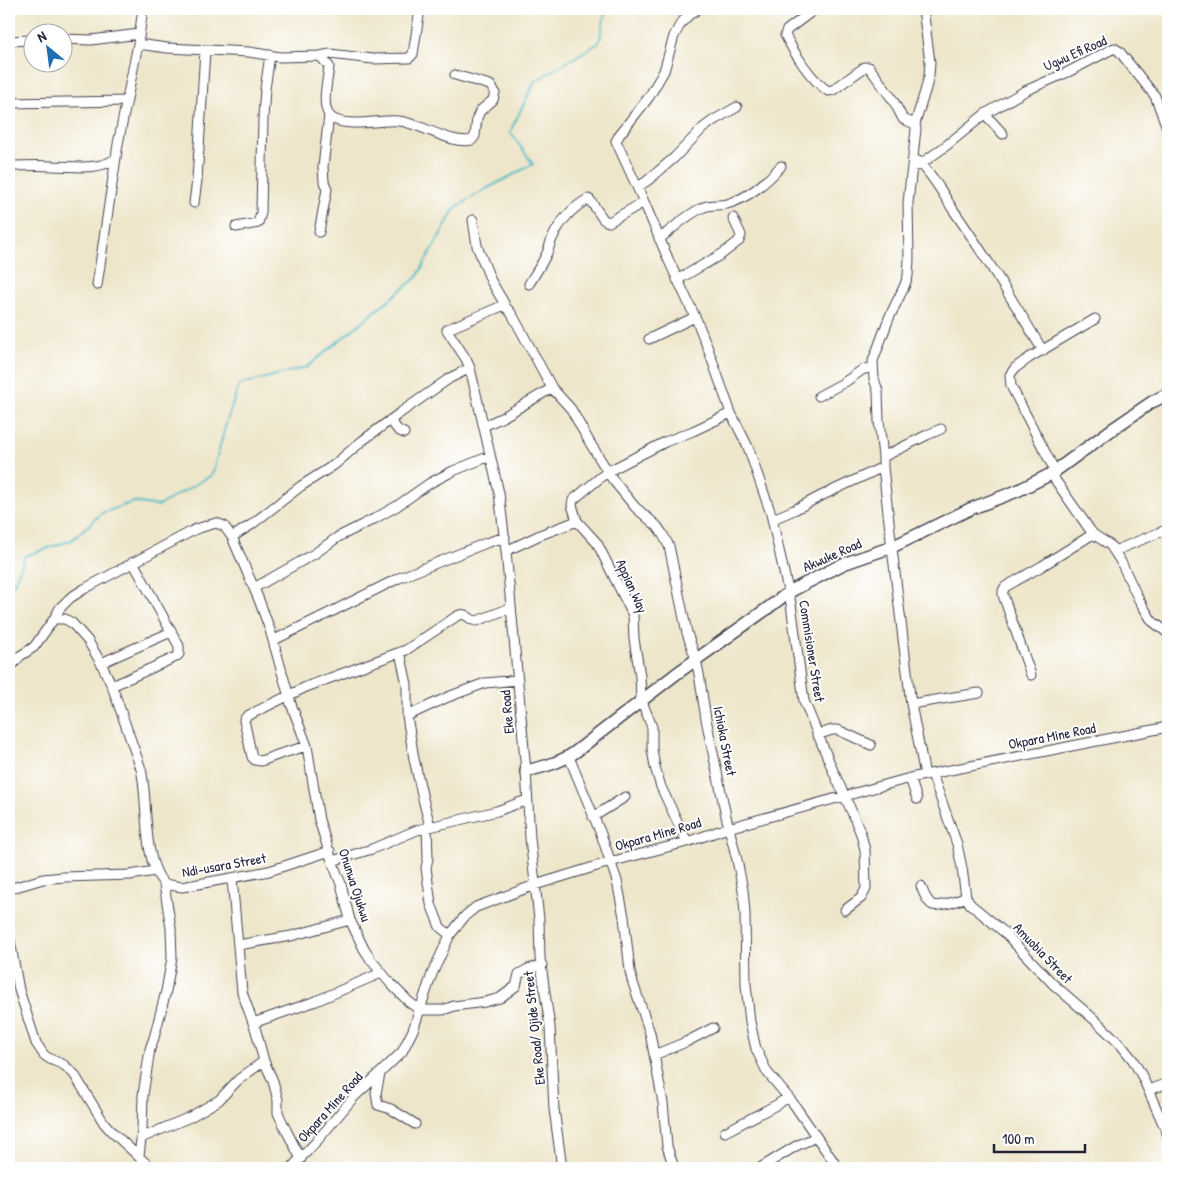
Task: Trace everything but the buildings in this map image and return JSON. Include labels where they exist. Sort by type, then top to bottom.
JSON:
[{"type":"main road","name":"Akwuke Road","points":[[526,771],[569,757],[789,592],[843,564],[892,547],[970,509],[1017,491],[1053,472],[1152,402],[1168,394]]},
{"type":"street","points":[[97,285],[115,159],[138,44],[143,9]]},
{"type":"street","points":[[138,44],[167,48],[250,52],[280,57],[330,54],[373,58],[409,58],[413,54],[420,9]]},
{"type":"street","name":"Commisioner Street","points":[[698,9],[681,23],[674,36],[664,71],[649,97],[616,140],[695,317],[731,413],[746,443],[773,519],[789,592],[804,701],[861,834],[865,850],[866,889],[861,898],[846,910]]},
{"type":"street","points":[[815,9],[787,30],[785,35],[800,61],[814,78],[828,91],[833,90],[865,66],[869,67],[903,119],[915,124]]},
{"type":"street","points":[[923,9],[930,62],[929,76],[915,124],[914,155],[917,165],[940,189],[968,230],[1042,351]]},
{"type":"street","points":[[72,39],[91,40],[139,34]]},
{"type":"street","points":[[9,41],[22,40]]},
{"type":"street","name":"Ugwu Efi Road","points":[[984,114],[1025,91],[1068,72],[1114,48],[1119,51],[1155,96],[1168,129]]},
{"type":"street","points":[[194,203],[205,50]]},
{"type":"street","points":[[236,227],[258,223],[261,213],[263,118],[270,55]]},
{"type":"street","points":[[320,56],[329,66],[326,99],[327,111],[333,119],[342,122],[399,121],[452,139],[472,140],[476,118],[480,111],[493,100],[495,92],[490,85],[455,75]]},
{"type":"street","points":[[410,57],[415,66]]},
{"type":"street","points":[[9,103],[126,101]]},
{"type":"street","points":[[638,187],[674,158],[703,128],[737,107]]},
{"type":"street","points":[[920,886],[931,905],[935,907],[966,898],[957,844],[929,774],[912,704],[883,468],[878,391],[872,361],[908,276],[908,204],[917,165],[955,139],[984,114],[1003,134]]},
{"type":"street","points":[[319,232],[327,189],[324,182],[323,167],[329,115]]},
{"type":"street","points":[[9,166],[91,167],[108,164],[115,159]]},
{"type":"street","points":[[660,239],[697,210],[712,205],[727,204],[749,194],[762,185],[782,166]]},
{"type":"street","points":[[528,284],[548,252],[558,228],[569,212],[578,205],[588,199],[590,200],[603,219],[609,222],[644,202]]},
{"type":"street","points":[[677,280],[722,254],[739,241],[741,235],[733,218]]},
{"type":"street","name":"Ichioka Street","points":[[473,220],[477,246],[491,282],[505,307],[513,316],[552,388],[572,409],[618,488],[640,512],[657,526],[670,546],[688,633],[696,660],[706,720],[744,896],[746,984],[753,1038],[767,1072],[788,1097],[838,1168]]},
{"type":"street","name":"Eke Road","points":[[505,307],[502,306],[447,330],[470,368],[499,493],[505,537],[535,885]]},
{"type":"street","points":[[649,338],[695,317]]},
{"type":"street","points":[[1095,319],[1015,368],[1010,374],[1011,386],[1053,472],[1093,534],[1110,545],[1149,616],[1154,623],[1168,633]]},
{"type":"street","points":[[819,396],[845,382],[858,372],[873,367]]},
{"type":"street","points":[[9,669],[20,656],[34,647],[60,608],[70,598],[187,533],[216,524],[224,526],[232,537],[251,525],[301,486],[334,465],[390,420],[450,378],[470,368]]},
{"type":"street","points":[[484,426],[552,388]]},
{"type":"street","points":[[506,550],[577,521],[572,505],[573,500],[607,472],[665,442],[731,413]]},
{"type":"street","points":[[390,420],[398,430],[404,433]]},
{"type":"street","points":[[883,458],[941,429]]},
{"type":"street","points":[[254,588],[453,471],[490,456]]},
{"type":"street","points":[[773,519],[883,468]]},
{"type":"street","name":"Appian Way","points":[[577,521],[597,543],[632,613],[642,702],[652,727],[653,758],[659,780],[687,842]]},
{"type":"street","points":[[1114,551],[1168,529]]},
{"type":"street","points":[[1031,674],[1003,591],[1005,587],[1093,534]]},
{"type":"street","name":"Onunwa Ojukwu","points":[[232,537],[274,640],[289,697],[307,746],[317,810],[332,861],[342,884],[350,920],[364,949],[381,973],[409,1002],[420,1010]]},
{"type":"street","points":[[274,640],[399,578],[505,537]]},
{"type":"street","points":[[112,686],[178,655],[180,652],[133,562]]},
{"type":"street","points":[[307,746],[261,761],[255,760],[252,757],[244,720],[247,716],[316,683],[400,653],[412,647],[457,616],[467,615],[474,621],[477,621],[510,608]]},
{"type":"street","points":[[9,889],[43,879],[130,875],[155,871],[147,831],[144,783],[141,770],[112,686],[88,641],[72,622],[65,619],[54,619]]},
{"type":"street","points":[[101,663],[171,632]]},
{"type":"street","points":[[400,653],[407,684],[407,716],[414,760],[429,826],[426,868],[432,904],[440,927],[450,935]]},
{"type":"street","points":[[407,716],[448,697],[485,683],[518,680]]},
{"type":"street","points":[[912,704],[979,693]]},
{"type":"street","name":"Okpara Mine Road","points":[[291,1168],[301,1159],[353,1098],[404,1048],[413,1030],[429,980],[450,935],[461,920],[472,910],[535,885],[610,862],[687,842],[728,828],[910,778],[1168,727]]},
{"type":"street","points":[[817,735],[838,730],[871,745]]},
{"type":"street","points":[[569,757],[601,834],[617,881],[624,917],[632,980],[650,1033],[663,1103],[667,1146],[674,1168]]},
{"type":"street","points":[[910,778],[917,799]]},
{"type":"street","points":[[593,816],[625,797]]},
{"type":"street","points":[[332,861],[372,849],[429,826],[496,811],[527,800]]},
{"type":"street","name":"Ndi-usara Street","points":[[155,871],[164,884],[182,887],[269,871],[330,851]]},
{"type":"street","points":[[232,878],[242,992],[264,1061],[277,1094],[280,1119],[301,1159]]},
{"type":"street","points":[[139,1156],[143,1095],[150,1049],[166,991],[172,958],[171,928],[164,884]]},
{"type":"street","name":"Eke Road/ Ojide Street","points":[[535,885],[540,950],[550,1027],[554,1109],[562,1168]]},
{"type":"street","name":"Amuobia Street","points":[[966,898],[970,904],[1000,928],[1053,984],[1114,1039],[1132,1060],[1149,1090],[1168,1135]]},
{"type":"street","points":[[238,945],[291,936],[350,920]]},
{"type":"street","points":[[9,935],[19,990],[40,1050],[47,1057],[68,1068],[74,1074],[104,1123],[151,1168]]},
{"type":"street","points":[[420,1010],[443,1010],[454,1006],[500,998],[516,986],[519,974],[528,968],[542,965]]},
{"type":"street","points":[[253,1023],[316,1001],[381,973]]},
{"type":"street","points":[[654,1055],[713,1028]]},
{"type":"street","points":[[141,1138],[190,1117],[219,1100],[238,1080],[264,1061]]},
{"type":"street","points":[[380,1073],[376,1093],[378,1106],[391,1108],[415,1124]]},
{"type":"street","points":[[1149,1090],[1168,1083]]},
{"type":"street","points":[[725,1132],[788,1097]]},
{"type":"street","points":[[760,1168],[796,1146],[816,1137]]},
{"type":"waterway","points":[[9,588],[14,584],[25,556],[72,540],[102,513],[133,502],[158,506],[212,475],[239,385],[307,367],[417,277],[455,208],[533,164],[510,132],[535,81],[599,43],[606,9]]}]
